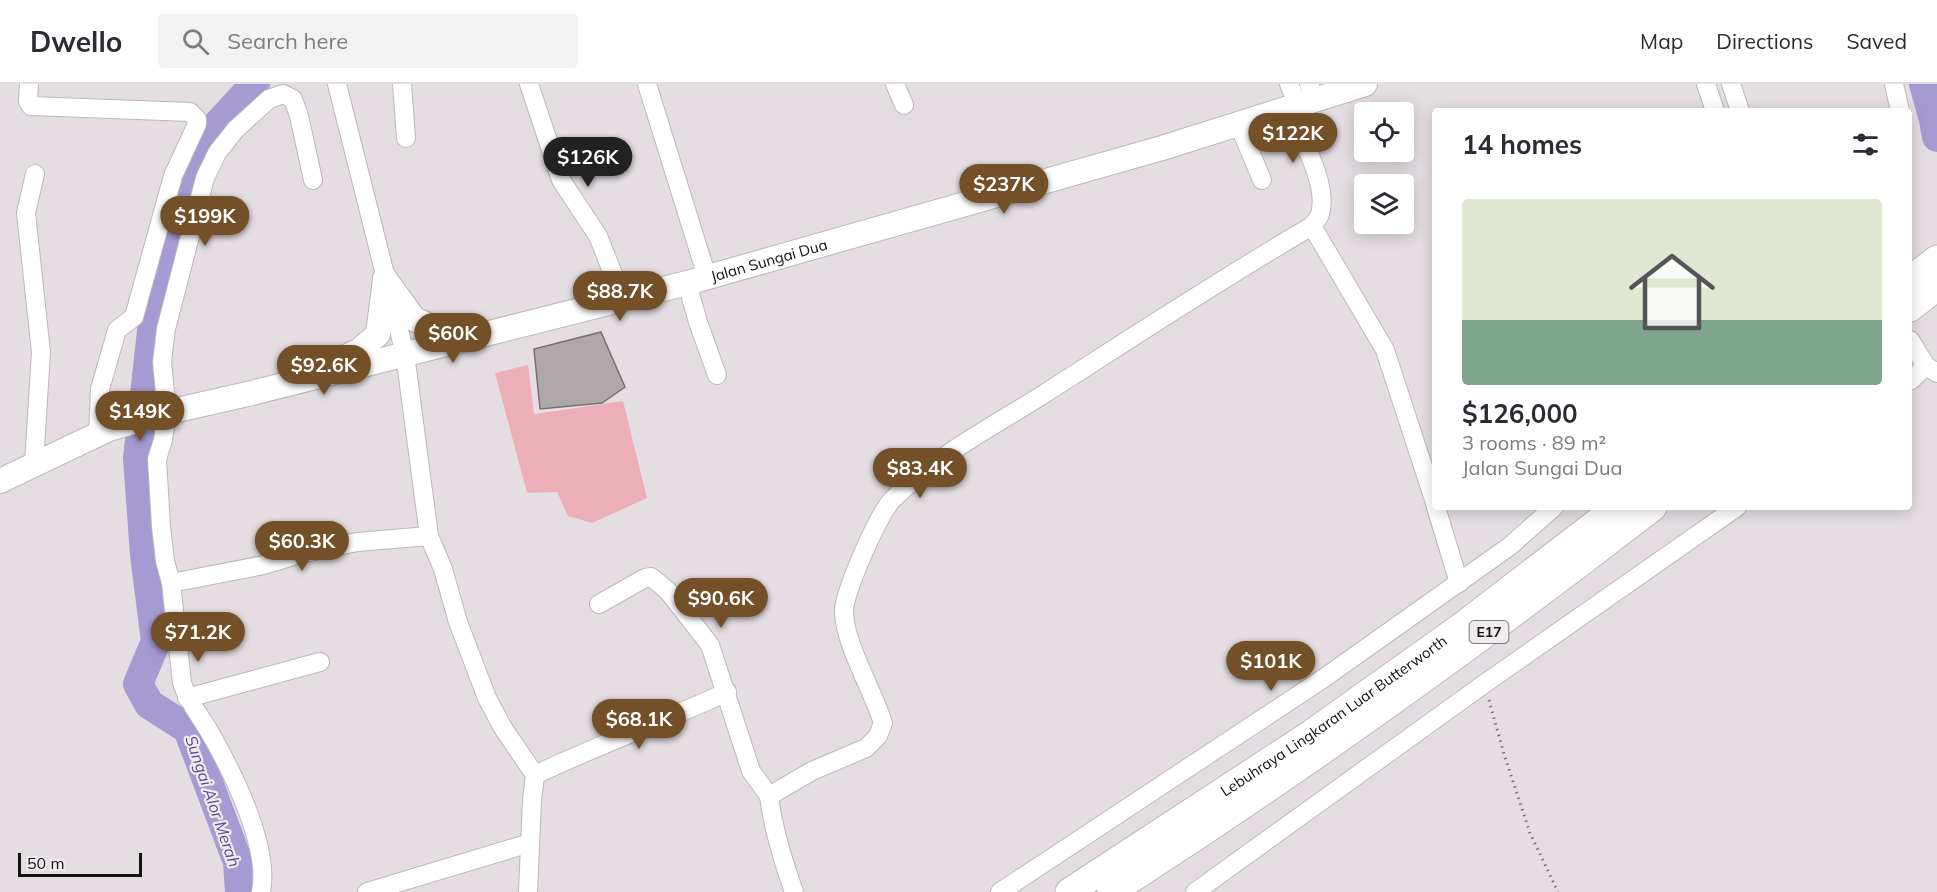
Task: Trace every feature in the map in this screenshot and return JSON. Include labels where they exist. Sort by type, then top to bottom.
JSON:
[{"type":"highway","points":[[1912,278],[1937,259]]},
{"type":"highway","points":[[1912,307],[1937,287]]},
{"type":"highway","name":"Lebuhraya Lingkaran Luar Butterworth","points":[[1111,892],[1316,744],[1462,626],[1613,510]]},
{"type":"highway","name":"Lebuhraya Lingkaran Luar Butterworth","points":[[1069,892],[1316,744],[1473,644],[1649,510]]},
{"type":"main road","name":"Jalan Sungai Dua","points":[[0,481],[103,432],[163,413],[697,280],[1239,125],[1300,96],[1365,84]]},
{"type":"main road","points":[[385,279],[414,320],[439,330],[490,333]]},
{"type":"main road","points":[[302,380],[360,350],[378,334],[385,279]]},
{"type":"street","points":[[29,84],[28,101],[31,106],[190,112],[197,119],[197,124],[173,176],[134,317],[117,330],[100,389],[103,432]]},
{"type":"street","points":[[337,84],[405,354],[429,536],[443,569],[458,622],[487,698],[502,728],[536,775],[532,800],[528,892]]},
{"type":"street","points":[[402,84],[406,138]]},
{"type":"street","points":[[529,84],[561,180],[598,236],[622,299]]},
{"type":"street","points":[[647,84],[697,280],[698,322],[717,375]]},
{"type":"street","points":[[895,84],[904,105]]},
{"type":"street","points":[[1706,84],[1714,108]]},
{"type":"street","points":[[1731,84],[1739,108]]},
{"type":"street","points":[[1894,84],[1899,108]]},
{"type":"street","points":[[261,892],[263,879],[259,849],[244,801],[215,742],[187,698],[183,682],[171,583],[165,561],[161,526],[157,459],[163,440],[162,362],[166,329],[205,178],[217,153],[236,130],[268,99],[283,94],[293,99],[313,180]]},
{"type":"street","points":[[769,796],[812,771],[866,748],[878,736],[883,723],[847,633],[843,610],[864,553],[889,502],[919,475],[968,441],[1239,269],[1312,226],[1320,216],[1322,197],[1300,96]]},
{"type":"street","points":[[1239,125],[1262,180]]},
{"type":"street","points":[[34,464],[41,352],[26,213],[35,174]]},
{"type":"street","points":[[1312,226],[1385,350],[1432,495]]},
{"type":"street","points":[[1912,343],[1931,370],[1912,380]]},
{"type":"street","points":[[1437,510],[1459,583]]},
{"type":"street","points":[[1000,892],[1288,703],[1510,546],[1551,510]]},
{"type":"street","points":[[1195,892],[1484,684],[1733,510]]},
{"type":"street","points":[[171,583],[264,565],[300,554],[357,542],[429,536]]},
{"type":"street","points":[[599,604],[645,578],[651,577],[668,591],[710,645],[751,771],[769,796],[771,817],[794,892]]},
{"type":"street","points":[[187,698],[320,662]]},
{"type":"street","points":[[536,775],[582,753],[653,726],[727,692]]},
{"type":"street","points":[[367,892],[530,843]]},
{"type":"path","points":[[1484,684],[1530,833],[1558,892]]},
{"type":"shaded area","points":[[528,365],[534,414],[623,401],[647,498],[592,523],[568,516],[557,492],[527,493],[495,373]]},
{"type":"building","points":[[601,332],[625,387],[602,403],[540,409],[534,349]]},
{"type":"waterway","name":"Sungai Alor Merah","points":[[240,892],[238,862],[188,729],[149,704],[138,684],[156,641],[145,555],[138,458],[157,286],[197,147],[255,84]]},
{"type":"waterway","points":[[1924,84],[1937,137]]}]
